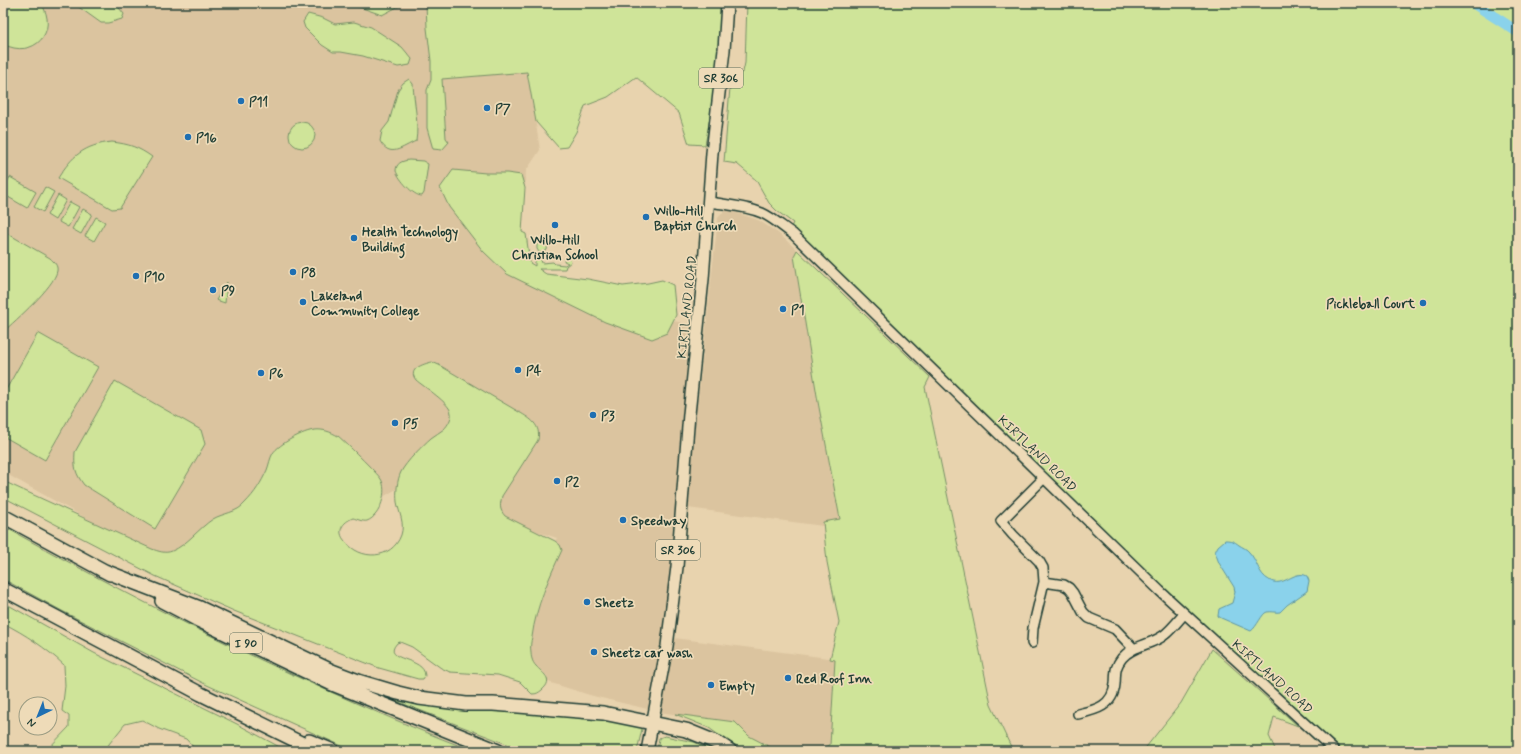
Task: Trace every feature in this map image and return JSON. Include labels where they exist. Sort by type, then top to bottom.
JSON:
[{"type":"highway","name":"I 90","points":[[3,516],[200,621],[323,680],[498,751]]},
{"type":"highway","points":[[102,570],[200,608],[332,671],[361,682],[398,693],[419,698],[466,704],[492,704],[603,713],[686,730],[718,743],[730,751]]},
{"type":"highway","points":[[3,589],[201,694],[317,751]]},
{"type":"highway","points":[[201,694],[333,751]]},
{"type":"main road","name":"KIRTLAND ROAD","points":[[654,723],[667,646],[677,567],[689,414],[710,202],[712,153],[724,50],[727,3]]},
{"type":"main road","name":"SR 306","points":[[648,751],[654,723]]},
{"type":"street","name":"KIRTLAND ROAD","points":[[710,202],[743,207],[762,213],[793,234],[1184,614],[1335,751]]},
{"type":"street","points":[[1032,643],[1033,628],[1044,582],[1043,568],[1039,561],[1001,521],[1044,478]]},
{"type":"street","points":[[1044,582],[1064,585],[1069,588],[1074,593],[1083,612],[1088,618],[1115,629],[1134,649]]},
{"type":"street","points":[[1078,714],[1098,709],[1110,700],[1115,685],[1115,670],[1122,657],[1134,649],[1163,636],[1184,614]]},
{"type":"shaded area","name":"Lakeland Community College","points":[[3,3],[460,3],[523,42],[540,150],[526,171],[519,278],[689,325],[684,401],[698,400],[718,218],[726,209],[758,220],[778,233],[797,250],[794,256],[818,402],[840,519],[823,522],[823,526],[688,508],[674,638],[836,659],[830,745],[817,751],[785,751],[774,749],[749,736],[735,722],[660,712],[593,696],[548,682],[547,676],[532,660],[530,650],[535,618],[560,545],[555,541],[557,538],[398,488],[293,551],[177,569],[3,472]]},
{"type":"green space","points":[[3,3],[41,3],[46,14],[47,24],[45,33],[33,46],[14,48],[3,44]]},
{"type":"green space","points":[[73,3],[115,3],[124,14],[122,19],[108,23],[101,23]]},
{"type":"green space","points":[[348,3],[405,3],[382,15]]},
{"type":"green space","points":[[426,3],[722,3],[718,75],[705,145],[689,144],[679,113],[636,77],[608,97],[585,106],[576,132],[567,147],[559,148],[536,122],[527,72],[442,79],[446,138],[449,142],[442,150],[433,149],[427,128],[427,90],[431,80],[431,61]]},
{"type":"green space","points":[[747,3],[1518,3],[1518,751],[1339,751],[1178,603],[790,229],[793,223],[769,203],[756,180],[737,164],[724,162],[731,75],[743,72],[745,63]]},
{"type":"green space","points":[[308,14],[323,18],[335,24],[354,22],[371,27],[402,47],[412,59],[410,65],[398,67],[363,56],[333,52],[322,45],[305,28],[303,22]]},
{"type":"green space","points":[[409,79],[413,84],[417,120],[416,141],[396,150],[388,149],[380,141],[382,131],[389,122],[398,90],[403,83]]},
{"type":"green space","points":[[302,122],[311,126],[315,135],[311,144],[302,148],[293,144],[289,135],[293,126]]},
{"type":"green space","points":[[112,142],[133,146],[152,157],[120,208],[112,209],[58,178],[68,164],[86,149]]},
{"type":"green space","points":[[409,160],[423,161],[428,164],[424,193],[422,196],[415,193],[407,186],[396,171],[397,166],[400,163]]},
{"type":"green space","points":[[453,170],[521,175],[525,188],[522,232],[526,234],[530,263],[535,266],[535,260],[539,256],[537,242],[539,240],[548,241],[547,250],[541,253],[540,257],[542,263],[553,262],[555,264],[565,265],[568,263],[564,261],[565,258],[567,256],[570,258],[571,262],[565,269],[539,269],[546,274],[588,279],[623,286],[662,280],[673,285],[676,315],[667,333],[652,339],[605,322],[507,274],[483,251],[449,207],[440,188]]},
{"type":"green space","points":[[10,177],[36,192],[27,208],[3,194],[3,189]]},
{"type":"green space","points":[[45,187],[54,192],[43,212],[34,207]]},
{"type":"green space","points":[[58,195],[66,200],[55,220],[47,215]]},
{"type":"green space","points":[[70,202],[79,207],[68,227],[59,222]]},
{"type":"green space","points":[[83,209],[92,214],[81,234],[72,229]]},
{"type":"green space","points":[[96,217],[105,222],[94,241],[85,236]]},
{"type":"green space","points":[[3,231],[50,258],[57,267],[57,271],[49,286],[42,294],[3,332]]},
{"type":"green space","points":[[797,250],[930,377],[925,387],[991,705],[1013,751],[817,751],[830,745],[835,660],[830,659],[839,622],[827,562],[823,522],[840,519],[818,402],[794,256]]},
{"type":"green space","points":[[227,282],[225,303],[216,300]]},
{"type":"green space","points":[[38,333],[98,367],[45,460],[3,436],[3,395]]},
{"type":"green space","points":[[432,362],[531,420],[538,430],[538,440],[502,496],[500,504],[505,516],[555,541],[560,545],[562,550],[544,592],[534,626],[531,644],[532,657],[535,664],[547,679],[546,686],[536,694],[532,694],[520,682],[498,675],[450,672],[441,668],[412,647],[400,642],[397,643],[393,649],[394,653],[398,657],[418,665],[423,670],[425,676],[423,679],[418,679],[379,668],[234,611],[155,576],[3,497],[3,481],[152,549],[162,552],[169,552],[183,545],[213,519],[234,511],[242,506],[258,488],[276,449],[292,438],[310,431],[321,430],[338,436],[381,479],[384,490],[382,502],[376,514],[367,521],[353,518],[346,522],[342,527],[341,534],[351,548],[359,552],[375,555],[383,553],[391,549],[397,543],[402,531],[402,522],[397,502],[398,483],[401,472],[419,449],[444,429],[451,417],[450,409],[436,395],[416,380],[414,376],[413,373],[417,368]]},
{"type":"green space","points":[[115,381],[201,430],[205,444],[155,529],[84,485],[76,470],[75,452]]},
{"type":"green space","points":[[3,526],[60,558],[234,647],[353,702],[473,751],[353,751],[207,685],[3,579]]},
{"type":"green space","points":[[3,602],[94,653],[237,724],[287,751],[197,751],[186,739],[159,729],[142,720],[125,724],[109,744],[106,751],[46,751],[69,727],[69,716],[62,711],[65,686],[64,665],[35,642],[3,623]]},
{"type":"green space","points":[[1212,649],[1298,726],[1274,717],[1269,736],[1276,751],[1143,751],[1181,703]]},
{"type":"green space","points":[[385,695],[579,714],[641,726],[642,729],[637,751],[525,751],[396,701]]},
{"type":"green space","points":[[675,714],[735,722],[749,736],[774,749],[785,751],[747,751],[724,739],[709,728]]},
{"type":"green space","points":[[665,736],[694,742],[714,751],[657,751],[659,738]]},
{"type":"water","points":[[1225,540],[1234,542],[1246,549],[1252,555],[1262,574],[1269,580],[1279,582],[1298,575],[1307,576],[1309,581],[1307,591],[1287,605],[1280,612],[1265,613],[1251,631],[1221,618],[1218,616],[1219,609],[1232,603],[1235,592],[1234,587],[1219,563],[1215,552],[1218,546]]},
{"type":"waterway","points":[[1473,3],[1518,32]]},
{"type":"place","name":"P11","points":[[241,101]]},
{"type":"place","name":"P7","points":[[487,108]]},
{"type":"place","name":"P16","points":[[188,137]]},
{"type":"place","name":"Willo-Hill Baptist Church","points":[[646,217]]},
{"type":"place","name":"Willo-Hill Christian School","points":[[555,225]]},
{"type":"place","name":"Health Technology Building","points":[[354,238]]},
{"type":"place","name":"P8","points":[[293,272]]},
{"type":"place","name":"P10","points":[[136,276]]},
{"type":"place","name":"P9","points":[[213,290]]},
{"type":"place","name":"Lakeland Community College","points":[[303,302]]},
{"type":"place","name":"Pickleball Court","points":[[1423,303]]},
{"type":"place","name":"P1","points":[[783,309]]},
{"type":"place","name":"P4","points":[[518,370]]},
{"type":"place","name":"P6","points":[[261,373]]},
{"type":"place","name":"P3","points":[[593,415]]},
{"type":"place","name":"P5","points":[[395,423]]},
{"type":"place","name":"P2","points":[[557,481]]},
{"type":"place","name":"Speedway","points":[[623,520]]},
{"type":"place","name":"Sheetz","points":[[587,602]]},
{"type":"place","name":"Sheetz car wash","points":[[594,652]]},
{"type":"place","name":"Red Roof Inn","points":[[788,678]]},
{"type":"place","name":"Empty","points":[[711,685]]}]
